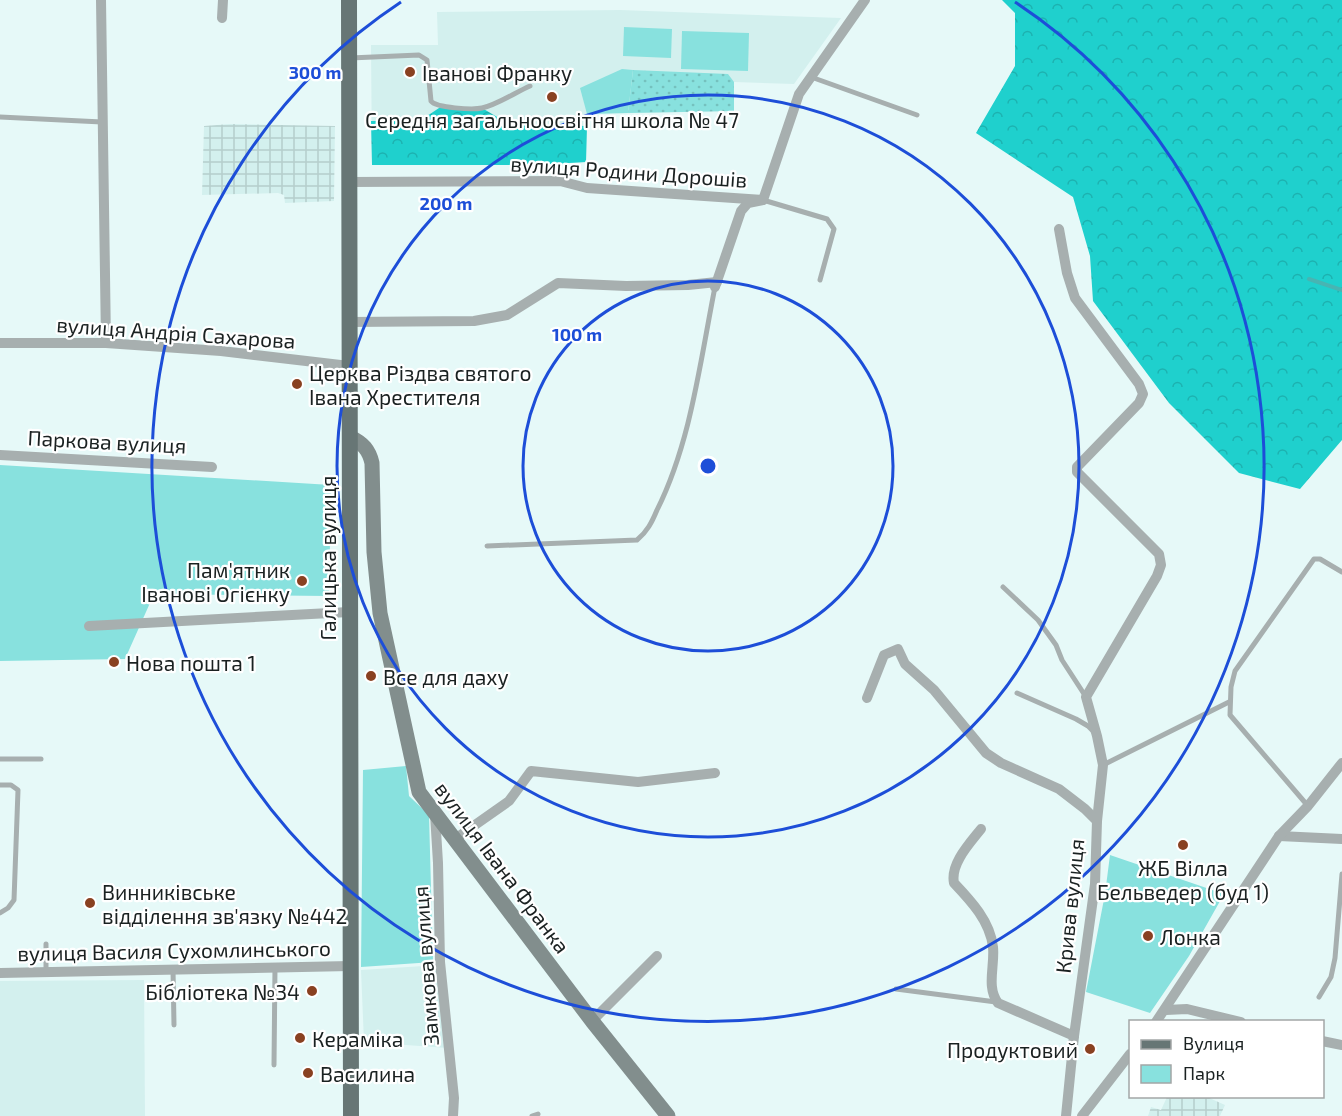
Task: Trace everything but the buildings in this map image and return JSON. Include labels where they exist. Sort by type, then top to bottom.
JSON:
[{"type":"main road","name":"Галицька вулиця","points":[[349,0],[351,1116]]},
{"type":"street","points":[[101,0],[106,343]]},
{"type":"street","points":[[222,18],[223,0]]},
{"type":"street","points":[[350,322],[474,321],[507,315],[558,283],[626,286],[716,285],[741,211],[748,203],[763,200],[799,94],[865,0]]},
{"type":"street","name":"вулиця Родини Дорошів","points":[[349,182],[560,181],[587,188],[763,200]]},
{"type":"street","points":[[1059,229],[1066,273],[1075,298],[1139,384],[1143,394],[1139,403],[1077,467],[1077,472],[1159,554],[1161,560],[1157,576],[1086,697],[1103,765],[1097,821]]},
{"type":"street","name":"вулиця Андрія Сахарова","points":[[0,343],[106,343],[221,351],[349,366]]},
{"type":"street","name":"вулиця Івана Франка","points":[[350,438],[363,445],[371,458],[374,552],[380,613],[419,792],[592,1022],[668,1116]]},
{"type":"street","name":"Паркова вулиця","points":[[0,455],[212,467]]},
{"type":"street","points":[[89,626],[349,612]]},
{"type":"street","name":"Крива вулиця","points":[[867,699],[884,655],[898,649],[905,664],[933,690],[986,753],[1001,763],[1059,789],[1085,808],[1097,821],[1095,884],[1074,1036],[1066,1116]]},
{"type":"street","points":[[1158,1020],[1279,836],[1308,806],[1342,763]]},
{"type":"street","points":[[455,839],[509,801],[531,771],[638,782],[715,773]]},
{"type":"street","name":"Замкова вулиця","points":[[435,813],[440,962],[453,1078],[453,1116]]},
{"type":"street","points":[[981,830],[956,865],[953,878],[954,883],[980,914],[989,932],[993,948],[991,991],[998,1003],[1074,1036]]},
{"type":"street","points":[[1279,836],[1342,839]]},
{"type":"street","points":[[592,1022],[657,956]]},
{"type":"street","name":"вулиця Василя Сухомлинського","points":[[0,973],[350,966]]},
{"type":"street","points":[[1166,1010],[1187,1009],[1233,1020]]},
{"type":"street","points":[[1324,1041],[1342,1045]]},
{"type":"street","points":[[1082,1116],[1129,1057]]},
{"type":"lane","points":[[349,58],[419,55],[428,60],[431,101],[434,105],[482,108],[530,86]]},
{"type":"lane","points":[[810,77],[917,115]]},
{"type":"lane","points":[[0,117],[102,122]]},
{"type":"lane","points":[[763,200],[827,219],[832,224],[834,229],[820,280]]},
{"type":"lane","points":[[487,546],[637,540],[646,533],[668,490],[686,431],[716,285]]},
{"type":"lane","points":[[1308,806],[1230,715],[1229,702],[1235,671],[1314,559],[1320,559],[1342,572]]},
{"type":"lane","points":[[1003,587],[1038,620],[1056,645],[1062,660],[1086,697]]},
{"type":"lane","points":[[1017,693],[1051,710],[1076,719],[1088,726],[1097,736]]},
{"type":"lane","points":[[1103,765],[1229,702]]},
{"type":"lane","points":[[0,759],[41,759]]},
{"type":"lane","points":[[0,785],[11,785],[18,790],[14,900],[0,913]]},
{"type":"lane","points":[[1319,997],[1331,976],[1335,958],[1342,874]]},
{"type":"lane","points":[[46,944],[46,972]]},
{"type":"lane","points":[[273,1065],[275,967]]},
{"type":"lane","points":[[173,969],[174,1025]]},
{"type":"lane","points":[[896,989],[998,1003]]},
{"type":"shaded area","name":"Середня загальноосвітня школа № 47","points":[[620,10],[841,18],[794,84],[734,82],[734,111],[587,114],[586,162],[535,165],[372,165],[371,45],[438,45],[437,12]]},
{"type":"shaded area","points":[[230,124],[335,126],[334,201],[285,203],[284,195],[278,193],[202,195],[204,126]]},
{"type":"shaded area","points":[[439,965],[448,1048],[364,1042],[361,970]]},
{"type":"shaded area","points":[[144,980],[145,1116],[0,1116],[0,981]]},
{"type":"shaded area","points":[[1167,1098],[1209,1098],[1225,1105],[1220,1116],[1148,1116],[1151,1107],[1161,1110]]},
{"type":"green space","points":[[1002,0],[1342,0],[1342,440],[1300,489],[1239,473],[1169,403],[1093,301],[1090,256],[1073,197],[976,133],[1015,66],[1015,13]]},
{"type":"green space","points":[[624,27],[672,29],[671,58],[623,56]]},
{"type":"green space","points":[[682,31],[749,33],[748,71],[681,69]]},
{"type":"green space","points":[[622,69],[633,70],[628,113],[587,114],[580,88]]},
{"type":"green space","points":[[633,70],[728,74],[734,82],[734,111],[628,113]]},
{"type":"green space","points":[[442,106],[482,108],[509,124],[587,126],[586,162],[535,165],[372,165],[371,121],[421,120]]},
{"type":"green space","points":[[0,465],[331,485],[329,596],[154,594],[125,659],[0,661]]},
{"type":"green space","points":[[406,766],[409,796],[429,815],[433,962],[361,967],[363,770]]},
{"type":"green space","name":"Лонка","points":[[1110,855],[1224,894],[1189,956],[1150,1013],[1086,992],[1105,894]]},
{"type":"waterway","points":[[1309,279],[1342,290]]},
{"type":"place","name":"Іванові Франку","points":[[410,72]]},
{"type":"place","name":"Середня загальноосвітня школа № 47","points":[[552,97]]},
{"type":"place","name":"Церква Різдва святого Івана Хрестителя","points":[[297,384]]},
{"type":"place","name":"Пам'ятник Іванові Огієнку","points":[[302,581]]},
{"type":"place","name":"Нова пошта 1","points":[[114,662]]},
{"type":"place","name":"Все для даху","points":[[371,676]]},
{"type":"place","name":"ЖБ Вілла Бельведер (буд 1)","points":[[1183,845]]},
{"type":"place","name":"Винниківське відділення зв'язку №442","points":[[90,903]]},
{"type":"place","name":"Лонка","points":[[1148,936]]},
{"type":"place","name":"Бібліотека №34","points":[[312,991]]},
{"type":"place","name":"Кераміка","points":[[300,1038]]},
{"type":"place","name":"Продуктовий","points":[[1090,1049]]},
{"type":"place","name":"Василина","points":[[308,1073]]}]
